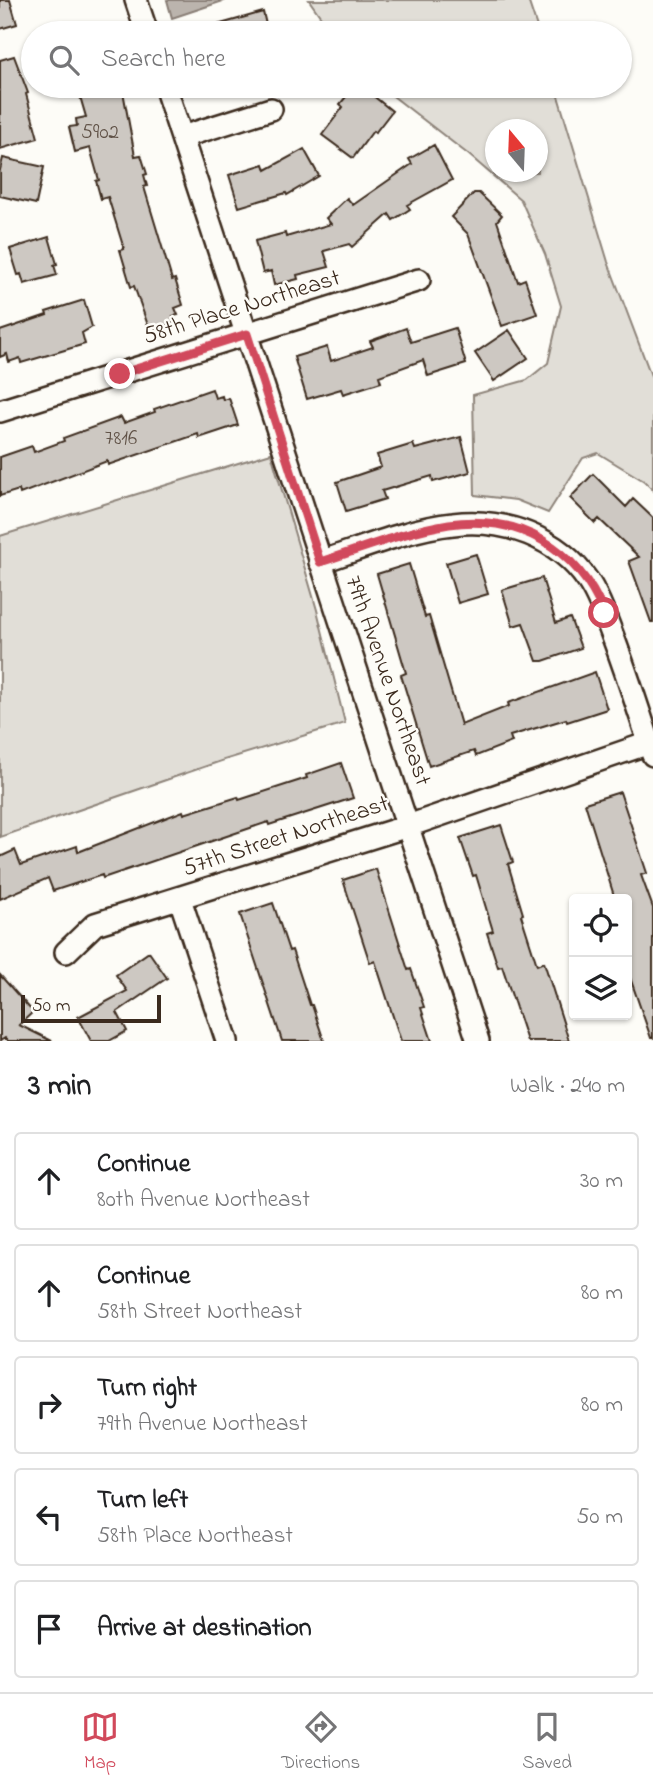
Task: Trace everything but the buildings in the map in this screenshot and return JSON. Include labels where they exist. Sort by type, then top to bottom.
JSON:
[{"type":"street","points":[[136,0],[143,21]]},
{"type":"street","name":"79th Avenue Northeast","points":[[169,98],[478,1041]]},
{"type":"street","points":[[182,137],[271,109]]},
{"type":"street","name":"58th Place Northeast","points":[[0,411],[419,280]]},
{"type":"street","points":[[320,562],[431,527],[452,524],[476,523],[508,527],[548,542],[576,566],[598,598],[630,680],[651,749]]},
{"type":"street","name":"57th Street Northeast","points":[[66,952],[95,924],[651,749]]},
{"type":"street","points":[[180,899],[227,1041]]},
{"type":"shaded area","points":[[167,0],[226,0],[172,18]]},
{"type":"shaded area","points":[[309,0],[528,0],[535,21],[324,21]]},
{"type":"shaded area","points":[[395,98],[559,98],[608,262],[653,381],[653,490],[644,481],[598,453],[583,458],[548,513],[516,500],[475,495],[473,395],[527,380],[548,363],[561,306],[545,254],[521,200],[500,182],[548,182],[548,119],[485,119],[485,169]]},
{"type":"shaded area","points":[[271,453],[317,610],[345,723],[224,760],[0,837],[0,536]]},
{"type":"route","points":[[120,374],[247,334],[320,562],[431,527],[476,523],[508,527],[548,542],[562,552],[589,581],[604,613]]}]
